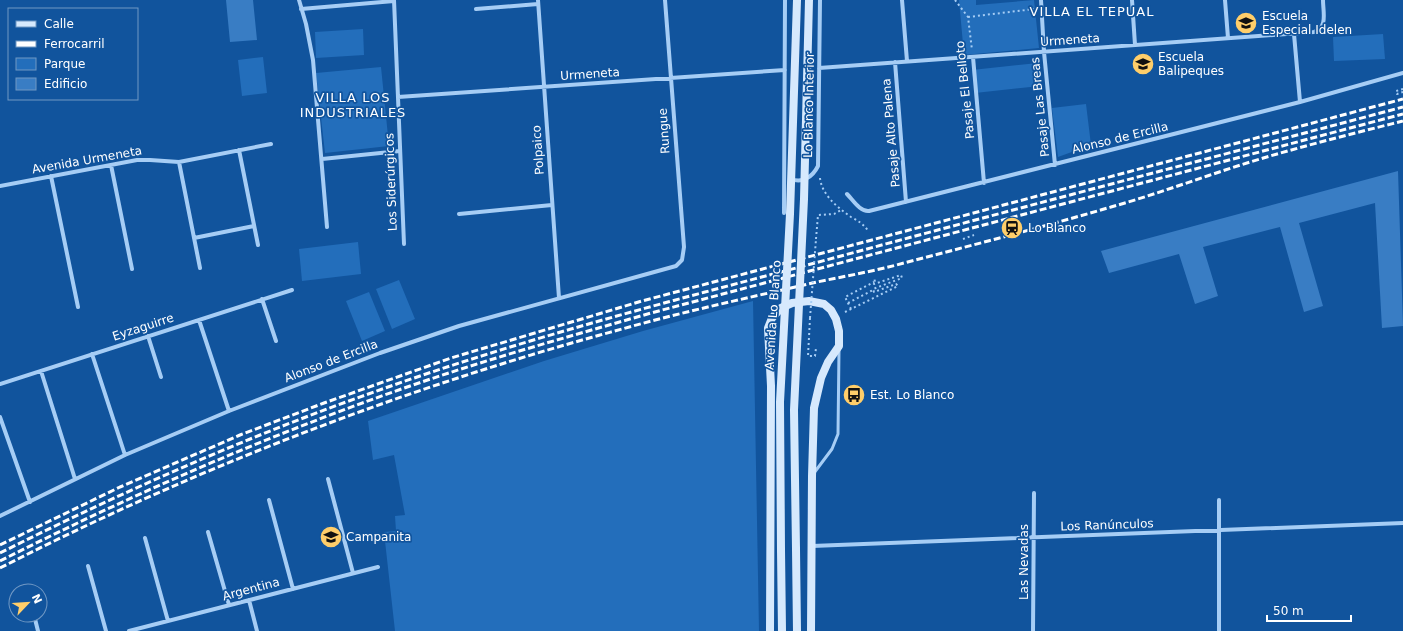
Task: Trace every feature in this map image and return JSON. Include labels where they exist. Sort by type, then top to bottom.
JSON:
[{"type":"main road","name":"Avenida Lo Blanco","points":[[782,631],[780,402],[790,214],[797,0]]},
{"type":"main road","name":"Avenida Lo Blanco","points":[[797,631],[794,410],[804,199],[810,0]]},
{"type":"main road","points":[[770,631],[772,386],[771,361],[767,333],[769,323],[776,313],[787,304],[801,301],[819,302],[831,310],[836,319],[839,331],[838,346],[823,373],[814,408],[811,631]]},
{"type":"street","points":[[299,0],[300,8],[306,24],[313,60],[327,227]]},
{"type":"street","points":[[300,8],[394,0]]},
{"type":"street","name":"Los Siderúrgicos","points":[[394,0],[404,244]]},
{"type":"street","name":"Rungue","points":[[665,0],[684,247],[682,260]]},
{"type":"street","name":"Lo Blanco Interior","points":[[784,213],[785,0]]},
{"type":"street","name":"Lo Blanco Interior","points":[[784,173],[793,180],[805,180],[811,176],[818,166],[820,0]]},
{"type":"street","points":[[902,0],[907,61]]},
{"type":"street","name":"Pasaje Las Breas","points":[[1041,0],[1044,52],[1055,165]]},
{"type":"street","points":[[1132,0],[1135,45]]},
{"type":"street","points":[[1225,0],[1228,38]]},
{"type":"street","name":"Urmeneta","points":[[819,68],[1314,32],[1321,29],[1324,22],[1322,0]]},
{"type":"street","points":[[476,9],[538,2]]},
{"type":"street","name":"Polpaico","points":[[538,2],[559,298]]},
{"type":"street","points":[[1294,34],[1300,102]]},
{"type":"street","name":"Pasaje El Belloto","points":[[972,57],[984,183]]},
{"type":"street","name":"Pasaje Alto Palena","points":[[895,62],[906,202]]},
{"type":"street","name":"Urmeneta","points":[[398,97],[785,70]]},
{"type":"street","name":"Alonso de Ercilla","points":[[847,194],[865,212],[1300,102],[1403,73]]},
{"type":"street","name":"Avenida Urmeneta","points":[[0,186],[137,160],[179,162],[271,144]]},
{"type":"street","points":[[239,150],[258,245]]},
{"type":"street","points":[[322,159],[400,151]]},
{"type":"street","points":[[179,162],[200,268]]},
{"type":"street","points":[[111,165],[132,270]]},
{"type":"street","points":[[51,176],[78,307]]},
{"type":"street","points":[[459,214],[552,206]]},
{"type":"street","points":[[194,238],[254,226]]},
{"type":"street","name":"Alonso de Ercilla","points":[[0,516],[125,455],[324,374],[467,323],[676,266],[682,260]]},
{"type":"street","name":"Eyzaguirre","points":[[0,384],[292,290]]},
{"type":"street","points":[[262,299],[276,341]]},
{"type":"street","points":[[199,320],[230,411]]},
{"type":"street","points":[[148,336],[161,377]]},
{"type":"street","points":[[92,354],[125,455]]},
{"type":"street","points":[[41,372],[75,479]]},
{"type":"street","points":[[0,418],[30,502]]},
{"type":"street","points":[[328,479],[353,573]]},
{"type":"street","name":"Las Nevadas","points":[[1033,631],[1034,492]]},
{"type":"street","points":[[269,500],[293,589]]},
{"type":"street","points":[[1219,500],[1220,631]]},
{"type":"street","name":"Los Ranúnculos","points":[[811,546],[1403,523]]},
{"type":"street","points":[[208,532],[229,605]]},
{"type":"street","points":[[145,538],[168,621]]},
{"type":"street","points":[[88,566],[106,631]]},
{"type":"street","name":"Argentina","points":[[129,631],[378,567]]},
{"type":"street","points":[[249,600],[257,631]]},
{"type":"lane","points":[[812,476],[832,449],[838,434],[838,346]]},
{"type":"path","points":[[955,0],[968,17],[1041,8]]},
{"type":"path","name":"Pasaje El Belloto","points":[[968,17],[972,57]]},
{"type":"path","points":[[818,166],[820,180],[825,193],[841,210],[865,226],[868,231]]},
{"type":"path","points":[[816,348],[815,356],[808,356],[818,215],[834,214],[841,210]]},
{"type":"path","points":[[963,239],[974,235]]},
{"type":"path","points":[[848,303],[873,289],[902,278],[902,275],[874,284],[874,282]]},
{"type":"path","points":[[850,309],[845,297],[874,282],[873,281],[878,280]]},
{"type":"path","points":[[845,312],[898,286],[896,284],[874,292],[873,290]]},
{"type":"green space","points":[[959,0],[976,0],[976,5],[1034,0],[1039,48],[964,55]]},
{"type":"green space","points":[[363,29],[364,55],[316,58],[315,32]]},
{"type":"green space","points":[[1383,34],[1385,59],[1334,61],[1333,37]]},
{"type":"green space","points":[[263,57],[267,93],[242,96],[238,60]]},
{"type":"green space","points":[[1038,63],[1040,86],[975,93],[972,70]]},
{"type":"green space","points":[[381,67],[389,146],[325,153],[316,73]]},
{"type":"green space","points":[[1086,104],[1091,145],[1058,157],[1052,108]]},
{"type":"green space","points":[[358,242],[361,274],[302,281],[299,249]]},
{"type":"green space","points":[[399,280],[415,319],[392,329],[376,289]]},
{"type":"green space","points":[[369,292],[385,331],[362,341],[346,301]]},
{"type":"green space","points":[[753,301],[759,631],[395,631],[384,532],[396,531],[395,516],[405,515],[394,455],[373,460],[368,421],[544,361],[643,331]]},
{"type":"building","points":[[226,0],[253,0],[257,40],[230,42]]},
{"type":"building","points":[[1398,171],[1403,326],[1382,328],[1375,203],[1299,223],[1323,306],[1304,312],[1280,227],[1203,247],[1218,296],[1195,304],[1179,254],[1109,273],[1101,251]]},
{"type":"railway","points":[[0,545],[120,487],[240,435],[324,403],[451,358],[642,301],[1403,99]]},
{"type":"railway","points":[[0,553],[92,508],[185,466],[326,409],[483,355],[649,307],[1403,107]]},
{"type":"railway","points":[[0,561],[101,512],[203,466],[360,404],[472,366],[651,313],[1403,114]]},
{"type":"railway","points":[[0,568],[150,496],[227,463],[383,403],[462,377],[646,322],[882,268],[1034,229],[1130,202],[1278,154],[1403,121]]},
{"type":"place","name":"Escuela Especial Idelen","points":[[1246,23]]},
{"type":"place","name":"Escuela Balipeques","points":[[1143,64]]},
{"type":"place","name":"Lo Blanco","points":[[1012,228]]},
{"type":"place","name":"Est. Lo Blanco","points":[[854,395]]},
{"type":"place","name":"Campanita","points":[[331,537]]},
{"type":"district","name":"VILLA EL TEPUAL","points":[[1092,11]]},
{"type":"district","name":"VILLA LOS INDUSTRIALES","points":[[353,104]]}]
